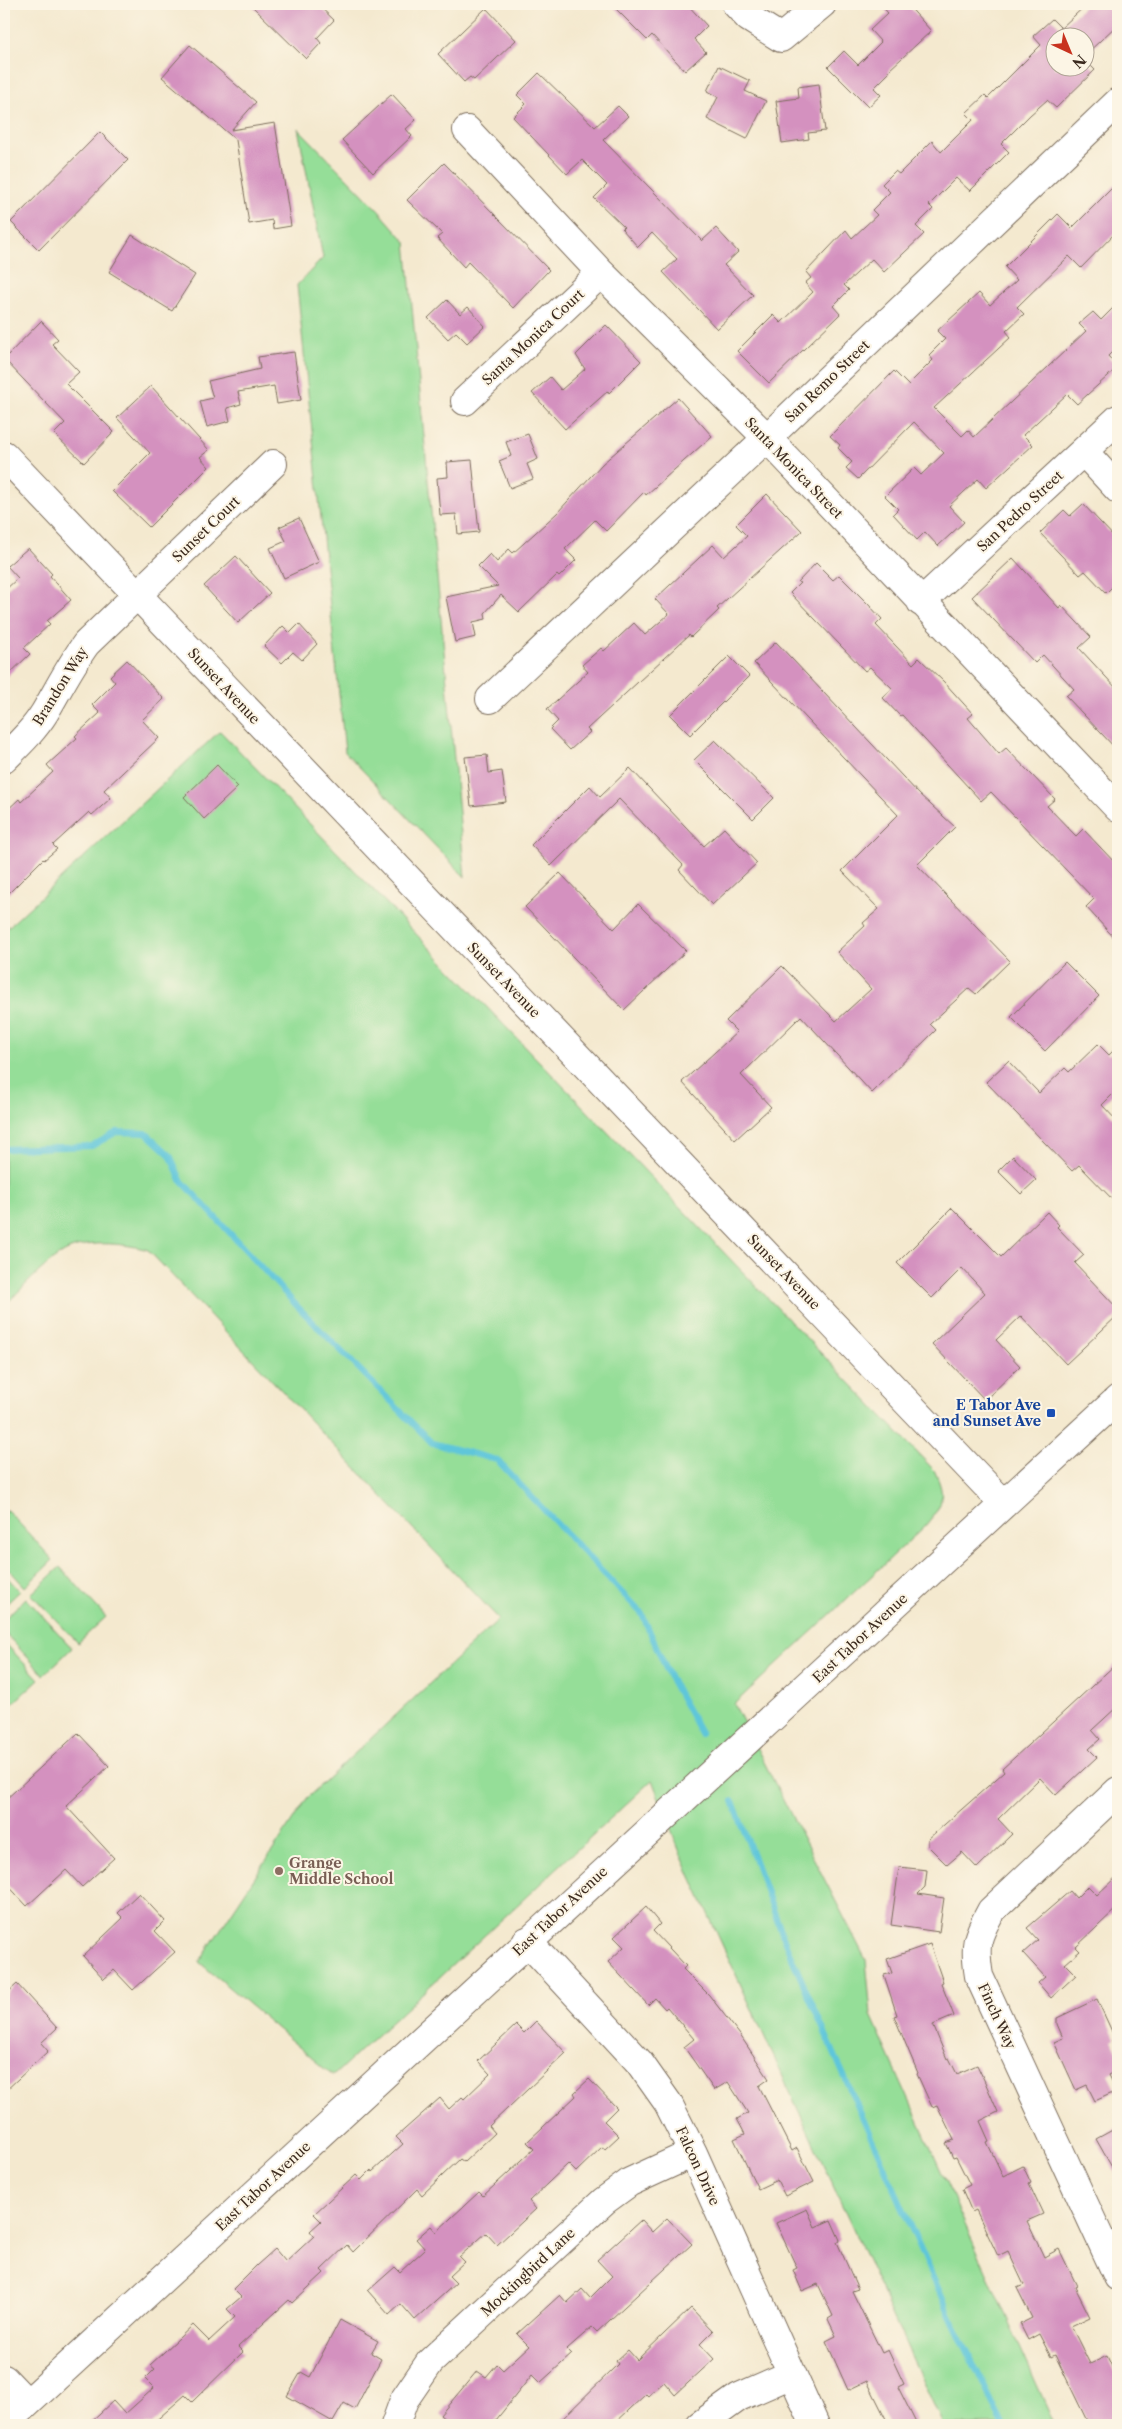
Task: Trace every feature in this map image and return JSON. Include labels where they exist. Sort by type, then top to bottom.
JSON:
[{"type":"street","points":[[736,4],[749,18],[781,38],[822,4]]},
{"type":"street","name":"San Remo Street","points":[[490,699],[767,438],[1118,102]]},
{"type":"street","name":"Santa Monica Street","points":[[467,130],[601,273],[767,438],[1118,808]]},
{"type":"street","name":"Santa Monica Court","points":[[465,400],[601,273]]},
{"type":"street","name":"San Pedro Street","points":[[921,602],[1118,419]]},
{"type":"street","points":[[1084,452],[1118,489]]},
{"type":"street","name":"Sunset Avenue","points":[[4,455],[139,594],[247,711],[1004,1504]]},
{"type":"street","name":"Sunset Court","points":[[139,594],[274,464]]},
{"type":"street","name":"Brandon Way","points":[[4,759],[27,737],[45,713],[69,666],[86,644],[139,594]]},
{"type":"street","name":"East Tabor Avenue","points":[[4,2424],[1118,1399]]},
{"type":"street","name":"Finch Way","points":[[1118,1792],[991,1910],[979,1932],[975,1951],[979,1976],[1108,2225],[1118,2276]]},
{"type":"street","name":"Falcon Drive","points":[[527,1941],[639,2062],[668,2103],[693,2153],[815,2425]]},
{"type":"street","name":"Mockingbird Lane","points":[[395,2425],[404,2400],[430,2362],[604,2202],[630,2182],[693,2153]]},
{"type":"street","points":[[700,2425],[739,2397],[792,2374]]},
{"type":"street","points":[[4,2379],[27,2403]]},
{"type":"green space","points":[[298,128],[378,210],[406,242],[465,877],[345,752],[297,285],[323,258]]},
{"type":"green space","points":[[220,731],[934,1470],[941,1487],[941,1500],[935,1513],[924,1527],[734,1704],[866,1960],[871,2015],[1055,2425],[943,2425],[681,1855],[652,1780],[333,2076],[199,1962],[308,1797],[499,1619],[148,1250],[116,1244],[92,1244],[70,1249],[46,1266],[4,1306],[4,931]]},
{"type":"green space","points":[[7,1510],[53,1560],[25,1587],[4,1564],[4,1513]]},
{"type":"green space","points":[[60,1567],[106,1617],[78,1643],[31,1594]]},
{"type":"green space","points":[[4,1574],[20,1591],[4,1606]]},
{"type":"green space","points":[[26,1598],[72,1648],[44,1675],[4,1632],[4,1619]]},
{"type":"green space","points":[[4,1642],[39,1679],[10,1706],[4,1699]]},
{"type":"building","points":[[250,4],[317,4],[334,20],[317,38],[321,43],[306,59]]},
{"type":"building","points":[[611,4],[687,4],[707,26],[694,39],[706,52],[685,71],[652,35],[647,40]]},
{"type":"building","points":[[880,4],[907,4],[931,31],[888,71],[889,73],[874,88],[881,95],[868,107],[828,67],[844,51],[858,65],[881,42],[870,30],[888,13]]},
{"type":"building","points":[[1087,4],[1118,4],[1118,24],[1094,47],[1094,28],[1061,28]]},
{"type":"building","points":[[486,8],[516,40],[474,80],[470,77],[464,82],[438,54]]},
{"type":"building","points":[[1052,19],[1061,28],[1044,28],[1044,78],[1087,78],[1056,108],[1047,100],[1030,115],[1001,144],[1009,152],[970,191],[956,178],[929,205],[933,209],[916,226],[924,234],[884,272],[872,259],[844,285],[849,290],[833,306],[840,314],[769,383],[737,351],[773,315],[781,323],[813,292],[805,283],[811,278],[806,272],[846,230],[852,238],[877,215],[872,210],[890,192],[882,184],[895,171],[899,174],[932,141],[941,152],[973,120],[966,113],[985,95],[988,98],[1041,45],[1033,36]]},
{"type":"building","points":[[190,45],[256,102],[231,130],[275,123],[291,226],[273,229],[272,220],[249,224],[236,140],[162,77]]},
{"type":"building","points":[[719,66],[750,81],[745,91],[766,101],[747,139],[707,119],[718,97],[707,91]]},
{"type":"building","points":[[539,73],[595,127],[618,106],[628,116],[603,140],[702,241],[716,228],[738,252],[724,265],[753,295],[717,329],[663,272],[677,259],[652,233],[638,247],[622,229],[624,227],[594,198],[607,185],[582,160],[567,174],[513,117],[526,104],[517,95]]},
{"type":"building","points":[[819,84],[825,131],[808,133],[809,139],[782,143],[776,101],[799,98],[798,87]]},
{"type":"building","points":[[392,94],[416,120],[406,129],[412,136],[373,173],[342,140]]},
{"type":"building","points":[[100,132],[128,160],[39,250],[11,222]]},
{"type":"building","points":[[444,163],[549,270],[513,308],[468,262],[464,267],[437,238],[442,234],[407,200]]},
{"type":"building","points":[[1118,182],[1118,230],[1081,268],[1069,256],[1017,307],[1024,314],[1006,331],[1011,337],[934,408],[962,436],[968,430],[974,437],[1086,331],[1079,324],[1093,312],[1101,320],[1118,303],[1118,346],[1108,356],[1118,367],[1077,404],[1067,394],[1023,435],[1033,445],[986,488],[978,479],[949,506],[964,522],[938,546],[925,532],[917,540],[893,514],[898,509],[885,496],[914,468],[921,475],[944,453],[914,422],[858,479],[846,468],[852,462],[838,448],[840,445],[830,436],[894,371],[908,385],[933,360],[929,355],[945,339],[937,331],[979,293],[990,305],[1017,280],[1005,267],[1058,214],[1072,228]]},
{"type":"building","points":[[132,235],[195,275],[172,311],[109,272]]},
{"type":"building","points":[[447,300],[460,314],[468,307],[485,326],[467,343],[456,332],[448,339],[428,318]]},
{"type":"building","points":[[41,321],[58,339],[52,344],[79,372],[66,384],[114,432],[84,463],[54,434],[65,423],[4,359]]},
{"type":"building","points":[[606,325],[641,361],[609,393],[608,391],[565,429],[532,393],[550,377],[561,390],[585,369],[576,355]]},
{"type":"building","points":[[294,352],[301,400],[277,404],[274,386],[238,392],[241,404],[227,408],[230,421],[207,427],[200,401],[213,398],[208,381],[260,369],[258,357]]},
{"type":"building","points":[[151,386],[209,450],[200,457],[209,467],[149,527],[112,491],[150,453],[117,418]]},
{"type":"building","points":[[678,398],[712,436],[646,495],[644,492],[606,531],[595,520],[565,549],[576,560],[559,577],[557,575],[519,612],[501,595],[485,613],[486,619],[473,622],[476,637],[455,642],[446,597],[498,586],[478,566],[490,554],[497,562],[509,549],[513,553],[557,513],[602,464]]},
{"type":"building","points":[[528,434],[538,459],[527,464],[533,479],[510,488],[499,461],[511,456],[506,442]]},
{"type":"building","points":[[472,460],[479,532],[458,534],[456,514],[440,515],[437,478],[448,477],[447,462]]},
{"type":"building","points":[[767,494],[802,531],[717,608],[719,610],[691,637],[689,635],[587,729],[590,732],[570,750],[550,729],[558,721],[547,709],[588,672],[582,665],[601,648],[604,651],[634,623],[645,635],[669,614],[655,599],[713,545],[724,557],[747,536],[736,525]]},
{"type":"building","points":[[1083,504],[1118,541],[1118,581],[1106,593],[1085,571],[1080,575],[1040,533],[1064,510],[1070,516]]},
{"type":"building","points":[[299,518],[319,562],[284,578],[270,548],[286,541],[279,527]]},
{"type":"building","points":[[28,548],[52,574],[50,576],[71,600],[47,621],[50,624],[24,648],[30,654],[4,679],[4,591],[18,578],[7,566]]},
{"type":"building","points":[[236,556],[270,593],[238,623],[204,586]]},
{"type":"building","points":[[1013,558],[1059,608],[1061,605],[1091,637],[1079,648],[1118,690],[1118,751],[1066,696],[1074,689],[1043,655],[1035,663],[972,597]]},
{"type":"building","points":[[816,563],[833,580],[839,575],[868,604],[882,619],[876,625],[913,664],[919,658],[944,682],[973,714],[968,718],[999,754],[1006,748],[1055,799],[1047,806],[1076,836],[1083,829],[1118,866],[1118,942],[1086,907],[1094,899],[991,792],[981,801],[902,715],[900,716],[883,698],[892,688],[870,667],[865,671],[790,593]]},
{"type":"building","points":[[299,624],[317,644],[302,660],[293,652],[282,663],[264,646],[283,626],[290,633]]},
{"type":"building","points":[[776,642],[919,794],[955,827],[917,865],[1010,961],[976,994],[969,988],[930,1024],[936,1030],[872,1093],[801,1016],[741,1075],[771,1107],[735,1140],[682,1082],[737,1032],[726,1021],[782,966],[836,1021],[871,989],[837,952],[865,926],[863,923],[879,909],[842,871],[898,815],[754,663]]},
{"type":"building","points":[[729,656],[749,676],[690,735],[670,715]]},
{"type":"building","points":[[127,660],[164,699],[142,720],[159,738],[104,790],[111,798],[92,815],[89,812],[53,845],[57,849],[43,859],[4,898],[4,813],[19,799],[21,802],[53,772],[47,765],[77,738],[75,736],[100,713],[92,705],[115,682],[110,676]]},
{"type":"building","points":[[715,740],[774,798],[753,819],[694,760]]},
{"type":"building","points":[[487,755],[489,773],[502,771],[506,802],[471,806],[465,757]]},
{"type":"building","points":[[217,765],[238,787],[204,819],[184,797]]},
{"type":"building","points":[[630,768],[704,846],[724,828],[757,863],[712,905],[679,870],[683,865],[619,799],[551,866],[531,845],[590,786],[600,797]]},
{"type":"building","points":[[560,873],[614,929],[638,904],[686,951],[624,1010],[525,907]]},
{"type":"building","points":[[1065,962],[1099,996],[1045,1051],[1011,1017]]},
{"type":"building","points":[[1098,1044],[1109,1055],[1118,1046],[1118,1089],[1102,1105],[1118,1122],[1118,1205],[1079,1165],[1072,1171],[986,1082],[1008,1061],[1039,1093],[1065,1068],[1069,1072]]},
{"type":"building","points":[[1013,1156],[1036,1180],[1021,1194],[998,1171]]},
{"type":"building","points":[[952,1208],[1001,1257],[1047,1212],[1059,1225],[1057,1227],[1084,1255],[1075,1263],[1118,1309],[1118,1315],[1066,1364],[1021,1316],[996,1340],[1020,1366],[985,1400],[932,1344],[985,1293],[962,1268],[932,1298],[897,1263]]},
{"type":"building","points":[[1118,1662],[1118,1706],[1092,1730],[1100,1739],[1089,1749],[1097,1757],[1056,1795],[1040,1778],[998,1819],[1012,1834],[977,1868],[962,1852],[947,1865],[928,1846],[928,1839],[1004,1772],[1002,1769]]},
{"type":"building","points":[[78,1733],[109,1766],[66,1806],[114,1858],[82,1887],[66,1870],[27,1906],[4,1881],[4,1801]]},
{"type":"building","points":[[899,1867],[927,1870],[925,1887],[918,1894],[944,1898],[939,1932],[891,1925]]},
{"type":"building","points":[[1118,1875],[1118,1907],[1076,1947],[1080,1951],[1065,1964],[1076,1975],[1051,1998],[1038,1983],[1045,1977],[1023,1953],[1038,1940],[1027,1928],[1070,1891],[1076,1898],[1088,1886],[1097,1895]]},
{"type":"building","points":[[139,1893],[165,1921],[155,1931],[175,1952],[133,1990],[114,1970],[104,1979],[83,1956],[123,1918],[118,1913]]},
{"type":"building","points":[[646,1907],[660,1924],[653,1931],[686,1966],[683,1969],[709,1995],[740,2035],[769,2079],[759,2086],[792,2151],[797,2148],[814,2182],[785,2196],[777,2180],[758,2189],[734,2139],[745,2134],[737,2119],[748,2113],[728,2082],[714,2090],[684,2047],[694,2039],[667,2007],[665,2009],[655,1998],[648,2005],[608,1962],[624,1947],[614,1937]]},
{"type":"building","points":[[930,1944],[943,1982],[941,1983],[954,2016],[933,2025],[947,2059],[949,2058],[957,2074],[977,2065],[985,2082],[998,2112],[980,2121],[989,2141],[987,2142],[1003,2176],[1023,2166],[1031,2183],[1029,2184],[1043,2214],[1027,2221],[1044,2257],[1059,2249],[1077,2286],[1075,2287],[1090,2317],[1071,2326],[1090,2364],[1107,2356],[1118,2380],[1118,2425],[1089,2425],[1055,2355],[1051,2357],[1039,2334],[1028,2340],[1020,2324],[1032,2318],[1017,2288],[1024,2285],[1008,2251],[998,2256],[976,2210],[972,2212],[962,2189],[970,2185],[956,2157],[953,2158],[946,2143],[954,2140],[937,2105],[932,2107],[894,2016],[897,2015],[884,1975],[892,1973],[887,1959]]},
{"type":"building","points":[[17,1984],[57,2028],[41,2043],[48,2051],[4,2092],[4,1996]]},
{"type":"building","points":[[1097,1999],[1115,2038],[1112,2040],[1118,2053],[1118,2070],[1109,2075],[1117,2091],[1095,2101],[1087,2085],[1076,2090],[1054,2042],[1063,2038],[1057,2024],[1057,2018]]},
{"type":"building","points":[[536,2021],[566,2053],[489,2126],[495,2133],[464,2162],[460,2159],[422,2195],[417,2189],[353,2252],[347,2245],[321,2270],[324,2273],[292,2303],[289,2300],[238,2347],[243,2352],[192,2402],[185,2395],[151,2425],[87,2425],[113,2401],[125,2414],[154,2388],[145,2379],[155,2369],[150,2365],[193,2325],[209,2341],[235,2317],[227,2309],[241,2297],[233,2289],[257,2265],[275,2249],[286,2262],[314,2236],[310,2231],[321,2221],[314,2214],[356,2175],[361,2180],[403,2144],[396,2137],[440,2098],[449,2109],[462,2097],[464,2099],[490,2074],[478,2061],[516,2025],[524,2033]]},
{"type":"building","points":[[589,2079],[617,2108],[604,2121],[619,2136],[605,2149],[602,2147],[576,2172],[568,2164],[529,2201],[536,2209],[497,2245],[486,2233],[459,2257],[464,2262],[449,2276],[456,2283],[415,2320],[401,2304],[389,2315],[368,2291],[395,2267],[400,2272],[425,2249],[416,2239],[431,2226],[436,2232],[479,2192],[483,2196],[534,2149],[527,2142],[576,2096],[574,2093]]},
{"type":"building","points":[[1118,2127],[1118,2178],[1096,2139]]},
{"type":"building","points":[[807,2209],[815,2227],[831,2220],[840,2240],[837,2242],[858,2289],[852,2291],[882,2353],[888,2350],[904,2384],[898,2387],[917,2425],[889,2425],[867,2381],[848,2390],[826,2341],[836,2336],[828,2319],[833,2316],[818,2284],[802,2291],[793,2270],[797,2268],[776,2223]]},
{"type":"building","points":[[667,2218],[692,2244],[597,2332],[592,2327],[567,2349],[572,2354],[540,2383],[532,2375],[492,2425],[452,2425],[440,2415],[477,2371],[486,2377],[497,2364],[503,2370],[529,2346],[517,2334],[560,2295],[567,2303],[582,2289],[590,2298],[612,2276],[597,2260],[641,2220],[652,2232]]},
{"type":"building","points":[[691,2308],[713,2331],[700,2344],[714,2359],[675,2395],[664,2382],[648,2396],[646,2394],[613,2425],[556,2425],[618,2364],[616,2361],[628,2350],[637,2360]]},
{"type":"building","points":[[340,2320],[378,2341],[371,2353],[381,2359],[355,2409],[344,2403],[333,2422],[287,2396],[301,2372],[310,2377]]},
{"type":"waterway","points":[[4,1149],[92,1146],[117,1132],[146,1133],[170,1155],[181,1180],[297,1306],[432,1443],[497,1460],[642,1614],[671,1680],[701,1734]]},
{"type":"waterway","points":[[733,1801],[787,1947],[950,2315],[1003,2425]]},
{"type":"place","name":"E Tabor Ave and Sunset Ave","points":[[1051,1413]]},
{"type":"place","name":"Grange Middle School","points":[[279,1871]]}]
